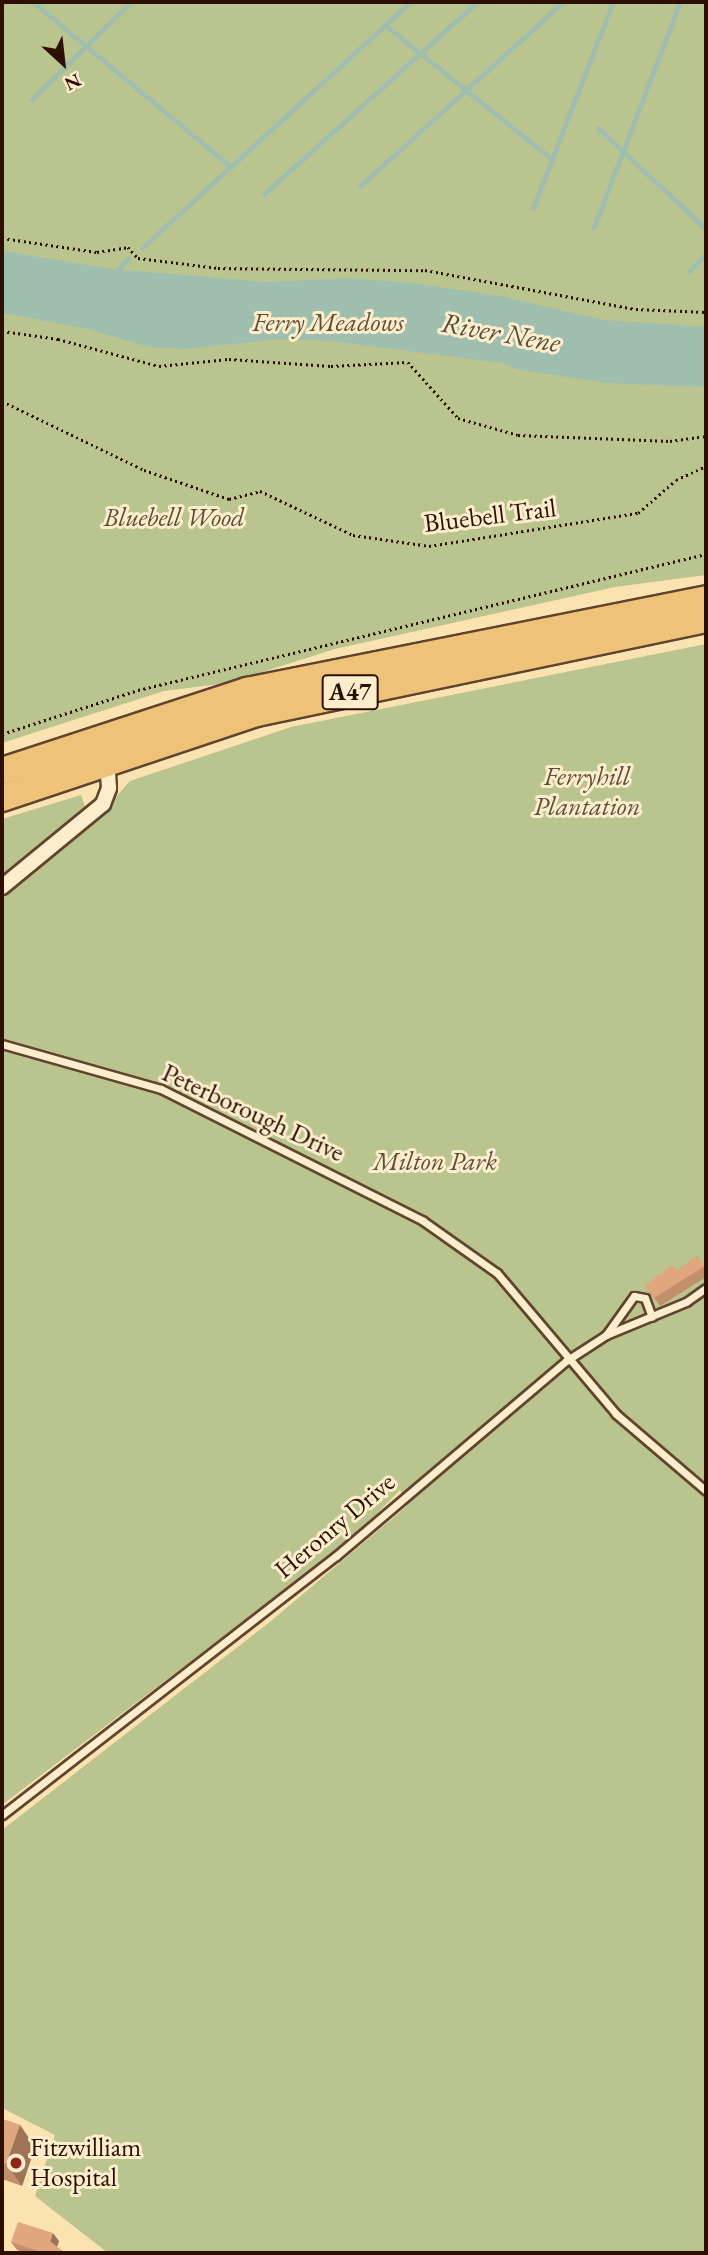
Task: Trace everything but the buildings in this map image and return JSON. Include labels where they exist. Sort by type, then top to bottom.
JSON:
[{"type":"highway","name":"A47","points":[[2,771],[247,691],[706,599]]},
{"type":"highway","name":"A47","points":[[2,798],[107,760],[268,710],[706,619]]},
{"type":"street","points":[[2,887],[103,804],[109,788],[107,760]]},
{"type":"lane","name":"Peterborough Drive","points":[[2,1044],[161,1089],[423,1221],[497,1273],[566,1361],[616,1415],[706,1491]]},
{"type":"lane","name":"Heronry Drive","points":[[2,1815],[336,1556],[566,1361],[606,1335],[652,1317],[706,1288]]},
{"type":"lane","points":[[606,1335],[634,1296],[645,1298],[652,1317]]},
{"type":"path","points":[[2,238],[97,252],[128,247],[138,258],[218,268],[425,270],[636,309],[706,312]]},
{"type":"path","points":[[2,331],[58,339],[159,366],[229,359],[331,366],[408,362],[457,418],[518,435],[670,441],[706,436]]},
{"type":"path","name":"Bluebell Trail","points":[[2,401],[144,470],[205,491],[229,499],[260,491],[353,535],[429,546],[638,513],[676,480],[706,466]]},
{"type":"path","points":[[2,734],[138,690],[706,554]]},
{"type":"green space","name":"Ferry Meadows","points":[[2,2],[706,2],[706,575],[615,587],[335,649],[228,683],[164,691],[2,743]]},
{"type":"green space","points":[[706,644],[706,2253],[108,2253],[35,2196],[55,2135],[2,2108],[2,1830],[271,1621],[407,1506],[400,1490],[354,1537],[2,1805],[2,819],[81,795],[86,809],[99,816],[130,781],[291,727]]},
{"type":"water","name":"River Nene","points":[[2,251],[112,269],[267,282],[347,278],[412,283],[501,296],[604,320],[706,327],[706,387],[606,383],[515,369],[502,363],[330,341],[279,339],[185,349],[149,347],[84,328],[2,313]]},
{"type":"waterway","points":[[33,2],[231,167]]},
{"type":"waterway","points":[[32,99],[131,2]]},
{"type":"waterway","points":[[143,247],[410,2]]},
{"type":"waterway","points":[[264,194],[477,2]]},
{"type":"waterway","points":[[360,186],[563,2]]},
{"type":"waterway","points":[[533,208],[613,2]]},
{"type":"waterway","points":[[594,227],[680,2]]},
{"type":"waterway","points":[[385,25],[553,160]]},
{"type":"waterway","points":[[598,128],[706,229]]},
{"type":"waterway","points":[[689,272],[706,254]]},
{"type":"waterway","points":[[117,270],[128,259]]},
{"type":"place","name":"Fitzwilliam Hospital","points":[[16,2163]]},
{"type":"park label","name":"Bluebell Wood","points":[[174,518]]},
{"type":"park label","name":"Ferryhill Plantation","points":[[587,792]]},
{"type":"park label","name":"Milton Park","points":[[435,1162]]}]
